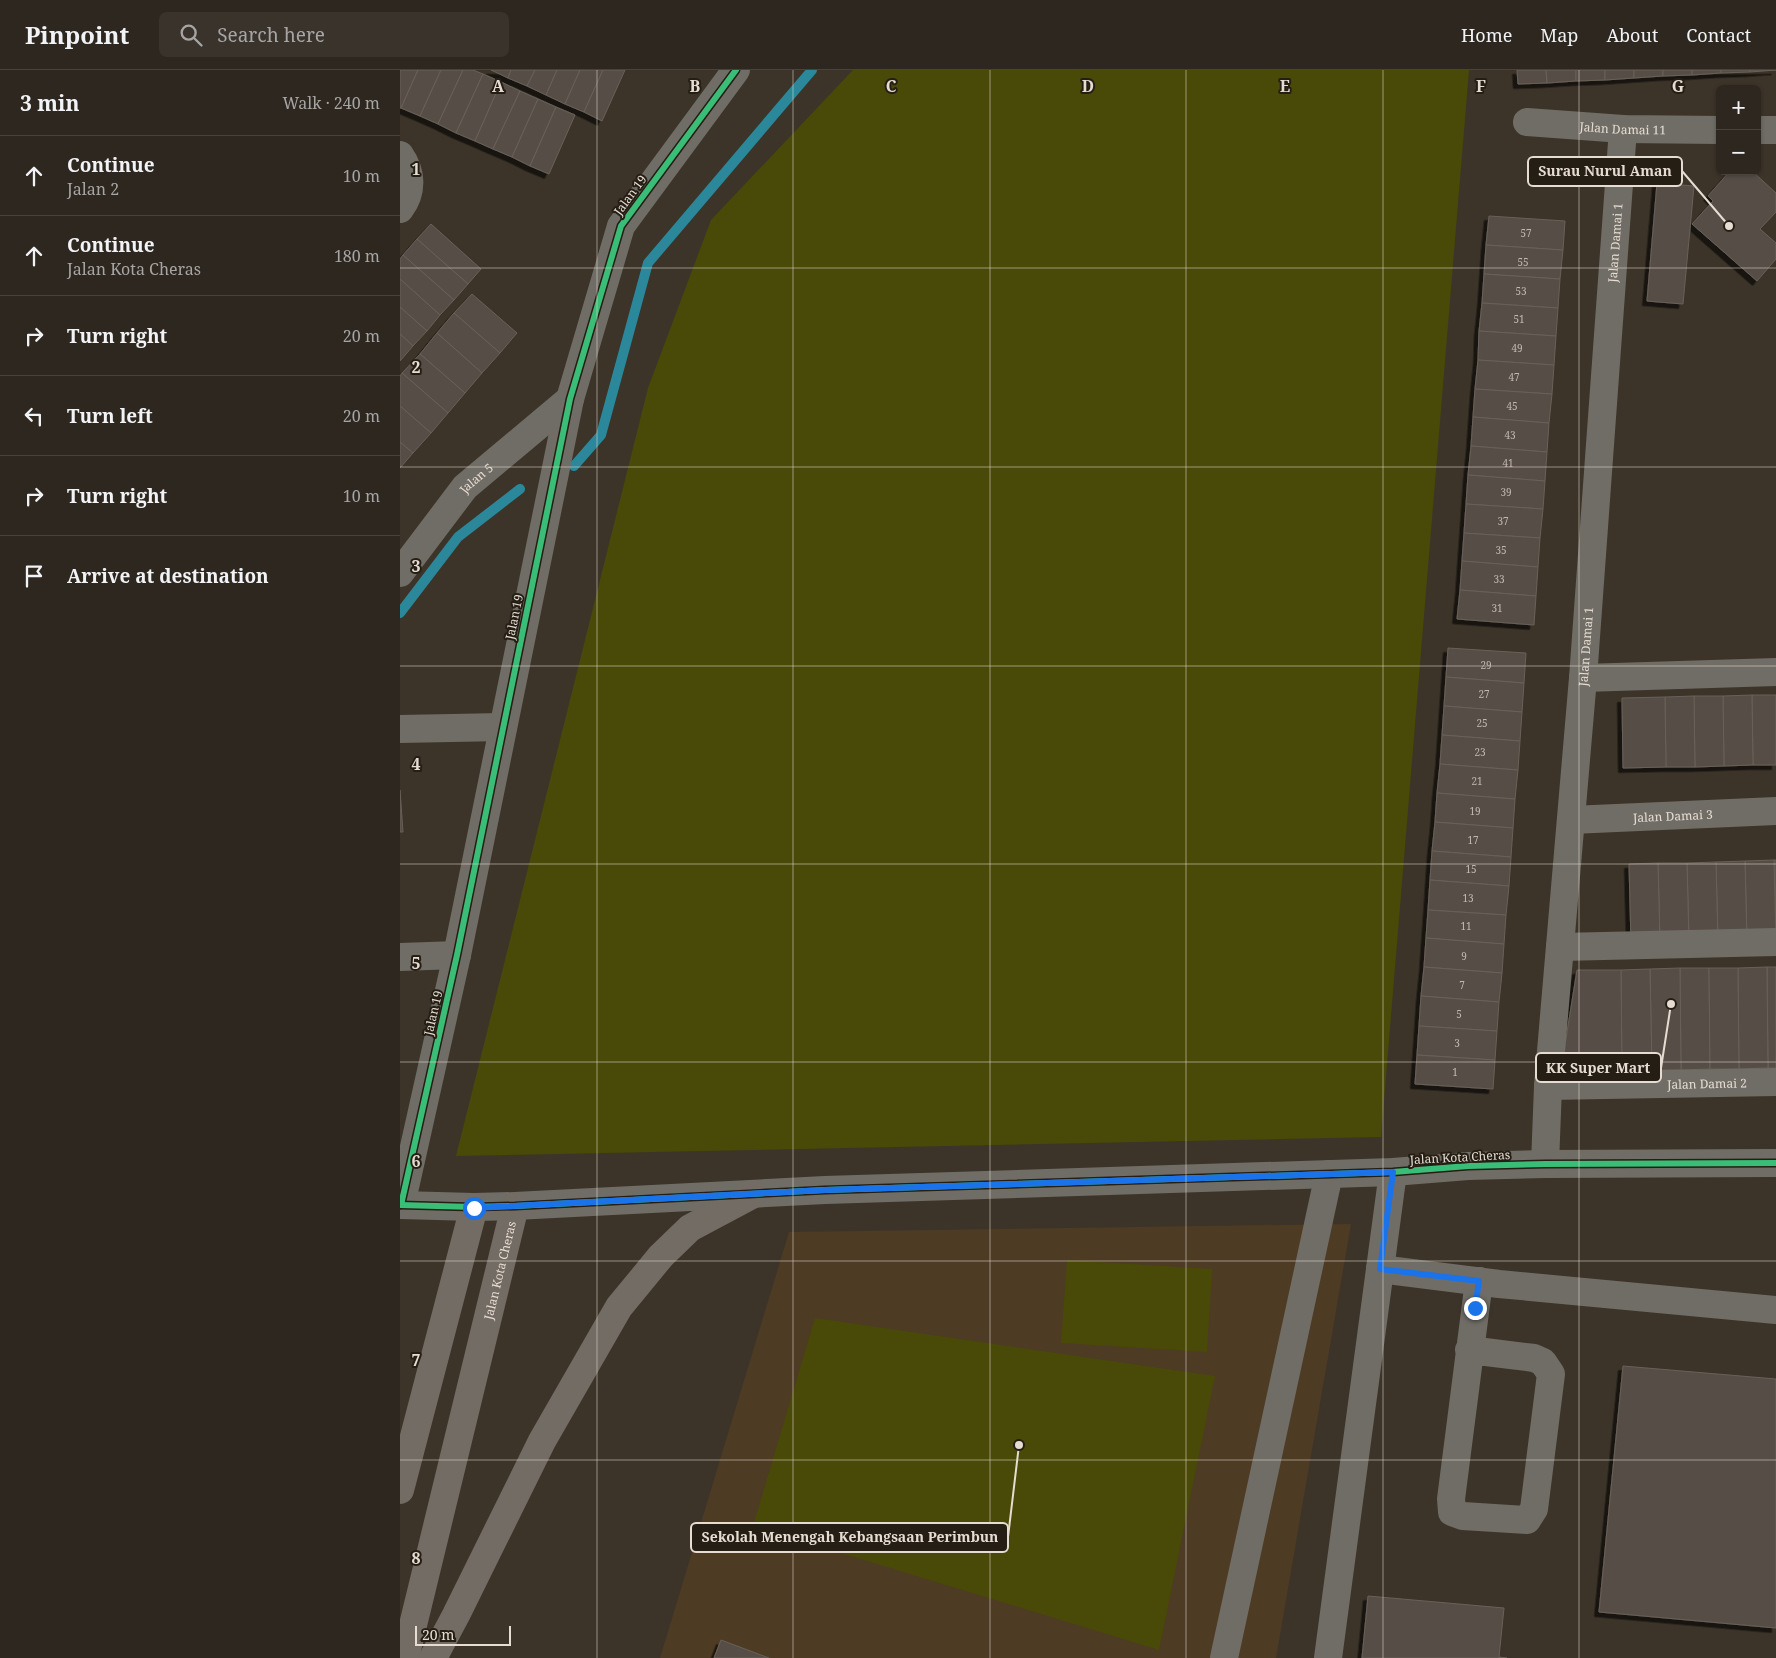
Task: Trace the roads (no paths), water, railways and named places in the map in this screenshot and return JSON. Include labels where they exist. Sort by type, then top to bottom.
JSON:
[{"type":"main road","points":[[433,1658],[461,1606],[542,1441],[619,1307],[661,1256],[690,1228],[752,1194]]},
{"type":"main road","name":"Jalan Kota Cheras","points":[[405,1658],[515,1206]]},
{"type":"main road","points":[[400,1490],[474,1208]]},
{"type":"street","name":"Jalan 19","points":[[400,1205],[457,956],[570,399],[621,226],[736,70]]},
{"type":"street","name":"Jalan Damai 11","points":[[1527,122],[1623,129],[1716,130]]},
{"type":"street","name":"Jalan Damai 1","points":[[1545,1164],[1548,1086],[1571,820],[1623,129]]},
{"type":"street","points":[[1761,130],[1776,130]]},
{"type":"street","points":[[400,155],[411,182],[406,202],[400,208]]},
{"type":"street","name":"Jalan 5","points":[[400,573],[465,487],[570,399]]},
{"type":"street","points":[[1582,678],[1776,672]]},
{"type":"street","points":[[400,729],[503,727]]},
{"type":"street","name":"Jalan Damai 3","points":[[1571,820],[1776,812]]},
{"type":"street","points":[[1560,947],[1776,942]]},
{"type":"street","points":[[400,958],[457,956]]},
{"type":"street","name":"Jalan Damai 2","points":[[1548,1086],[1776,1082]]},
{"type":"street","name":"Jalan Kota Cheras","points":[[515,1206],[835,1189],[1393,1172],[1468,1166],[1776,1163]]},
{"type":"street","points":[[1328,1658],[1393,1172]]},
{"type":"street","points":[[1224,1658],[1329,1174]]},
{"type":"street","points":[[400,1205],[474,1208],[515,1206]]},
{"type":"street","points":[[1380,1269],[1479,1281],[1776,1310]]},
{"type":"street","points":[[1469,1350],[1534,1358],[1544,1362],[1551,1374],[1534,1509],[1527,1520],[1463,1516],[1452,1512],[1451,1499],[1469,1350],[1479,1281]]},
{"type":"waterway","points":[[574,466],[601,435],[648,263],[812,70]]},
{"type":"waterway","points":[[400,613],[458,537],[520,489]]},
{"type":"place","name":"Surau Nurul Aman","points":[[1729,226]]},
{"type":"place","name":"KK Super Mart","points":[[1671,1004]]},
{"type":"place","name":"Sekolah Menengah Kebangsaan Perimbun","points":[[1019,1445]]}]
